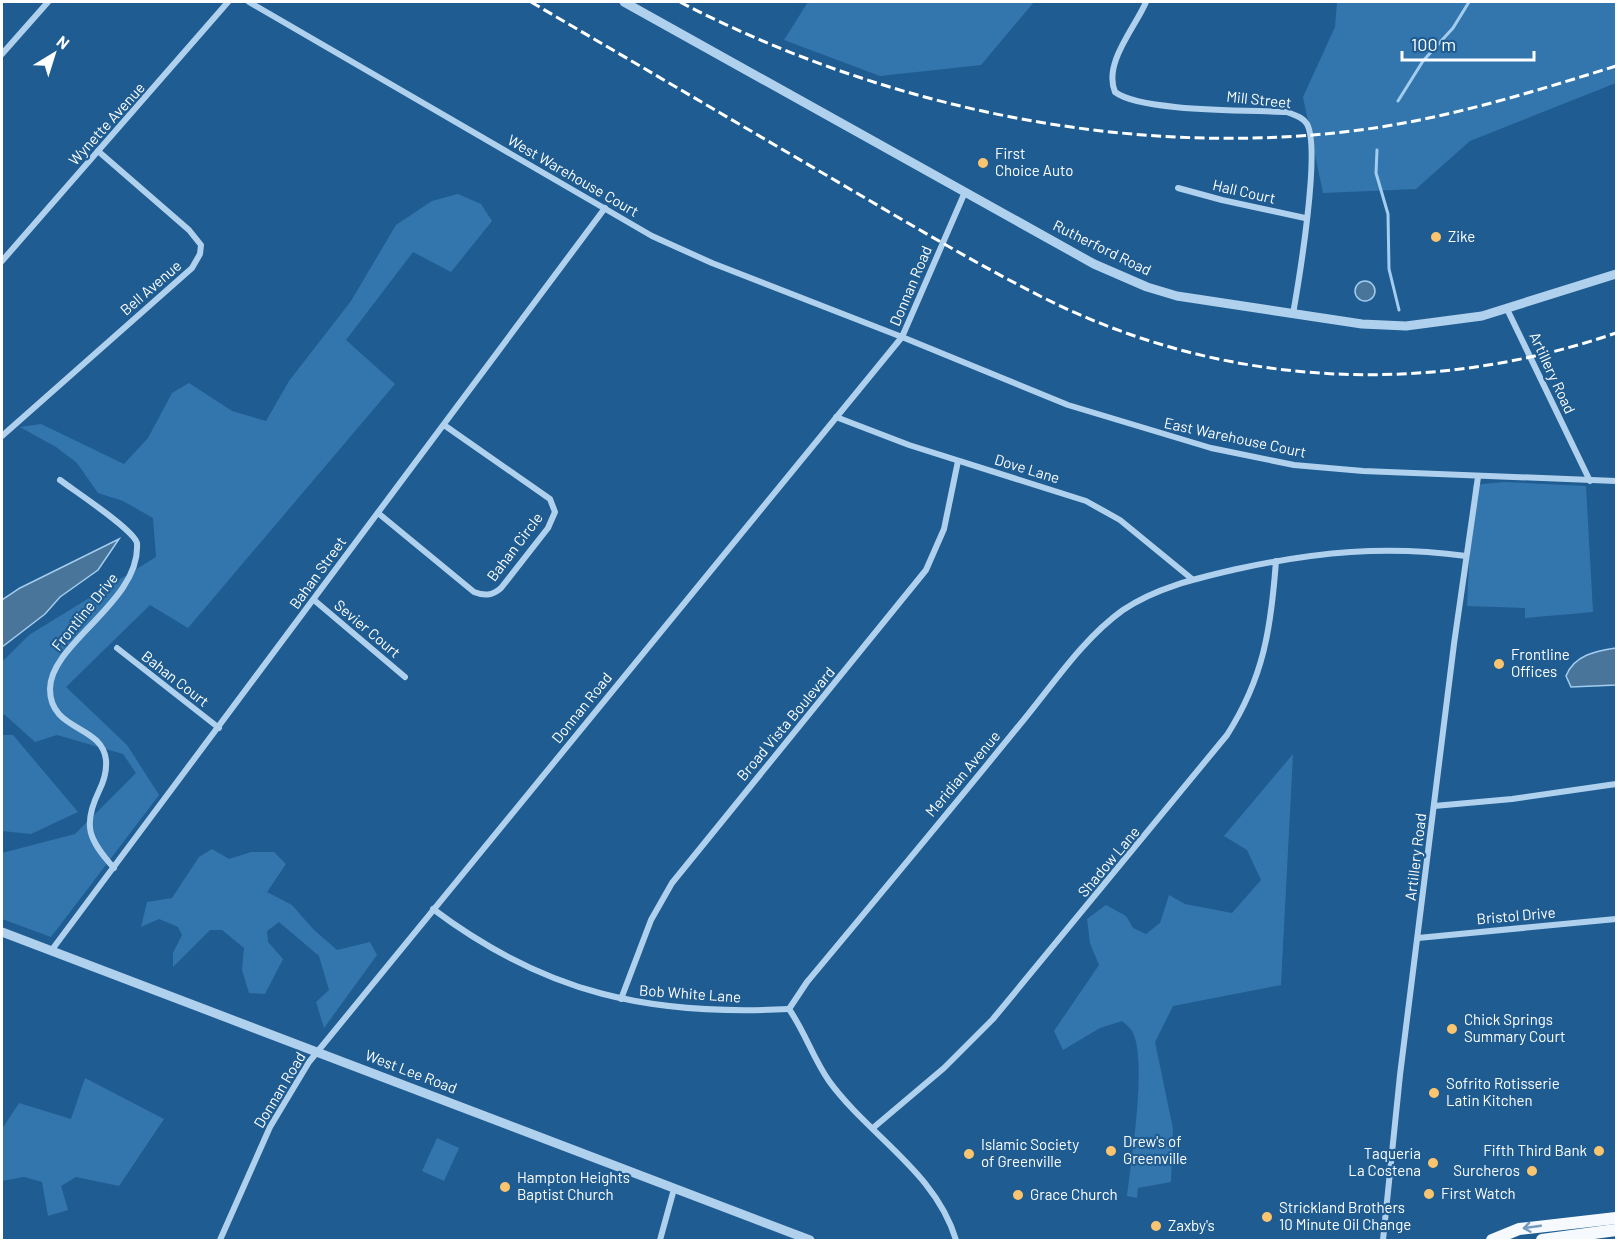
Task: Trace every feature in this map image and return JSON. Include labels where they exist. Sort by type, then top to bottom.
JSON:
[{"type":"main road","points":[[1492,1240],[1511,1231],[1573,1221],[1617,1218]]},
{"type":"main road","points":[[1542,1240],[1576,1238],[1612,1230]]},
{"type":"main road","points":[[1598,1240],[1612,1230]]},
{"type":"street","points":[[2,54],[48,2]]},
{"type":"street","name":"Wynette Avenue","points":[[2,261],[228,2]]},
{"type":"street","name":"West Warehouse Court","points":[[249,2],[683,251],[902,337]]},
{"type":"street","name":"Rutherford Road","points":[[624,2],[1094,264],[1147,287],[1207,303],[1362,324],[1406,326],[1450,322],[1508,309],[1617,274]]},
{"type":"street","name":"Mill Street","points":[[1146,2],[1117,58],[1112,73],[1115,92],[1122,98],[1147,103],[1287,112],[1301,118],[1307,124],[1312,146],[1293,314]]},
{"type":"street","name":"Bell Avenue","points":[[2,436],[192,268],[200,254],[201,245],[189,230],[98,151]]},
{"type":"street","name":"Hall Court","points":[[1178,188],[1305,218]]},
{"type":"street","name":"Donnan Road","points":[[220,1240],[270,1127],[316,1053],[902,337],[965,192]]},
{"type":"street","name":"Bahan Street","points":[[50,952],[605,208]]},
{"type":"street","name":"Artillery Road","points":[[1508,309],[1590,481]]},
{"type":"street","name":"East Warehouse Court","points":[[902,337],[1068,405],[1211,448],[1314,467],[1478,477],[1617,481]]},
{"type":"street","name":"Dove Lane","points":[[836,417],[882,436],[1060,492],[1102,509],[1149,541],[1192,579]]},
{"type":"street","name":"Bahan Circle","points":[[378,513],[474,592],[483,595],[493,594],[501,588],[548,528],[555,512],[550,499],[444,425]]},
{"type":"street","name":"Broad Vista Boulevard","points":[[621,999],[651,920],[672,883],[926,570],[944,529],[958,461]]},
{"type":"street","name":"Artillery Road","points":[[1383,1240],[1393,1127],[1478,477]]},
{"type":"street","name":"Frontline Drive","points":[[60,480],[98,510],[126,527],[137,543],[134,565],[125,584],[58,664],[50,684],[51,699],[60,717],[91,735],[104,752],[105,776],[90,813],[88,825],[95,846],[114,868]]},
{"type":"street","name":"Meridian Avenue","points":[[789,1009],[807,982],[1095,635],[1134,603],[1192,579],[1318,553],[1362,550],[1427,551],[1466,556]]},
{"type":"street","name":"Shadow Lane","points":[[873,1128],[944,1068],[993,1019],[1227,735],[1249,698],[1264,658],[1272,619],[1276,561]]},
{"type":"street","name":"Sevier Court","points":[[314,600],[405,677]]},
{"type":"street","name":"Bahan Court","points":[[117,648],[219,728]]},
{"type":"street","points":[[1434,806],[1512,799],[1617,784]]},
{"type":"street","name":"Bob White Lane","points":[[433,909],[477,940],[520,964],[569,985],[621,999],[666,1007],[789,1009]]},
{"type":"street","name":"Bristol Drive","points":[[1418,938],[1617,919]]},
{"type":"street","name":"West Lee Road","points":[[2,932],[810,1240]]},
{"type":"street","points":[[789,1009],[828,1080],[929,1187],[942,1208],[956,1240]]},
{"type":"street","points":[[660,1240],[674,1189]]},
{"type":"street","points":[[1573,1221],[1576,1238]]},
{"type":"shaded area","points":[[808,2],[1034,2],[981,65],[880,76],[784,40]]},
{"type":"shaded area","points":[[1337,2],[1616,2],[1616,83],[1470,141],[1416,189],[1323,193],[1303,97],[1335,27]]},
{"type":"shaded area","points":[[458,194],[481,204],[492,221],[451,272],[413,252],[346,340],[395,384],[188,628],[150,605],[66,687],[127,745],[159,795],[51,937],[2,919],[2,853],[75,834],[136,773],[123,754],[57,735],[35,742],[4,714],[2,716],[2,662],[29,635],[156,557],[153,518],[123,501],[98,493],[77,463],[56,447],[20,427],[41,424],[124,464],[148,438],[172,393],[189,383],[232,411],[266,421],[289,381],[351,301],[396,225],[432,201]]},
{"type":"shaded area","points":[[1365,281],[1372,284],[1375,291],[1372,298],[1365,301],[1358,298],[1355,291],[1358,284]]},
{"type":"shaded area","points":[[1504,482],[1586,486],[1593,612],[1525,618],[1525,608],[1467,606],[1473,485]]},
{"type":"shaded area","points":[[119,539],[98,570],[60,597],[45,614],[2,647],[2,600],[20,588]]},
{"type":"shaded area","points":[[1616,648],[1616,685],[1571,687],[1566,676],[1574,663],[1586,655]]},
{"type":"shaded area","points":[[2,735],[13,735],[78,812],[31,834],[2,831]]},
{"type":"shaded area","points":[[1293,754],[1281,985],[1173,1006],[1155,1042],[1173,1129],[1171,1182],[1138,1188],[1137,1198],[1127,1196],[1139,1086],[1137,1044],[1132,1031],[1122,1021],[1100,1028],[1063,1050],[1054,1031],[1099,965],[1090,943],[1087,919],[1106,905],[1126,916],[1133,928],[1146,934],[1160,923],[1169,895],[1185,904],[1232,913],[1261,880],[1247,850],[1224,836]]},
{"type":"shaded area","points":[[212,849],[229,859],[251,852],[274,852],[286,864],[267,892],[292,905],[313,929],[337,950],[370,942],[377,955],[324,1028],[316,1002],[329,990],[319,956],[279,922],[267,931],[268,942],[283,959],[265,994],[249,993],[242,970],[244,948],[222,930],[210,930],[173,967],[173,953],[182,935],[178,927],[159,919],[141,927],[147,902],[172,898],[199,857]]},
{"type":"shaded area","points":[[85,1078],[164,1119],[119,1186],[76,1177],[61,1186],[68,1210],[48,1216],[42,1182],[24,1177],[2,1181],[2,1129],[19,1103],[71,1119]]},
{"type":"shaded area","points":[[437,1138],[459,1148],[444,1181],[422,1171]]},
{"type":"waterway","points":[[1398,101],[1423,61],[1453,28],[1469,2]]},
{"type":"waterway","points":[[1377,150],[1376,173],[1388,214],[1389,269],[1399,310]]},
{"type":"railway","points":[[531,2],[916,228],[1015,283],[1109,327],[1180,350],[1252,365],[1325,373],[1398,374],[1471,368],[1544,354],[1616,333]]},
{"type":"railway","points":[[680,2],[761,40],[845,73],[932,99],[1021,119],[1111,132],[1202,138],[1292,136],[1381,127],[1471,108],[1616,66]]},
{"type":"place","name":"First Choice Auto","points":[[983,163]]},
{"type":"place","name":"Zike","points":[[1436,237]]},
{"type":"place","name":"Frontline Offices","points":[[1499,664]]},
{"type":"place","name":"Chick Springs Summary Court","points":[[1452,1029]]},
{"type":"place","name":"Sofrito Rotisserie Latin Kitchen","points":[[1434,1093]]},
{"type":"place","name":"Drew's of Greenville","points":[[1111,1151]]},
{"type":"place","name":"Fifth Third Bank","points":[[1599,1151]]},
{"type":"place","name":"Islamic Society of Greenville","points":[[969,1154]]},
{"type":"place","name":"Taqueria La Costena","points":[[1433,1163]]},
{"type":"place","name":"Surcheros","points":[[1532,1171]]},
{"type":"place","name":"Hampton Heights Baptist Church","points":[[505,1187]]},
{"type":"place","name":"First Watch","points":[[1429,1194]]},
{"type":"place","name":"Grace Church","points":[[1018,1195]]},
{"type":"place","name":"Strickland Brothers 10 Minute Oil Change","points":[[1267,1217]]},
{"type":"place","name":"Zaxby's","points":[[1156,1226]]}]
